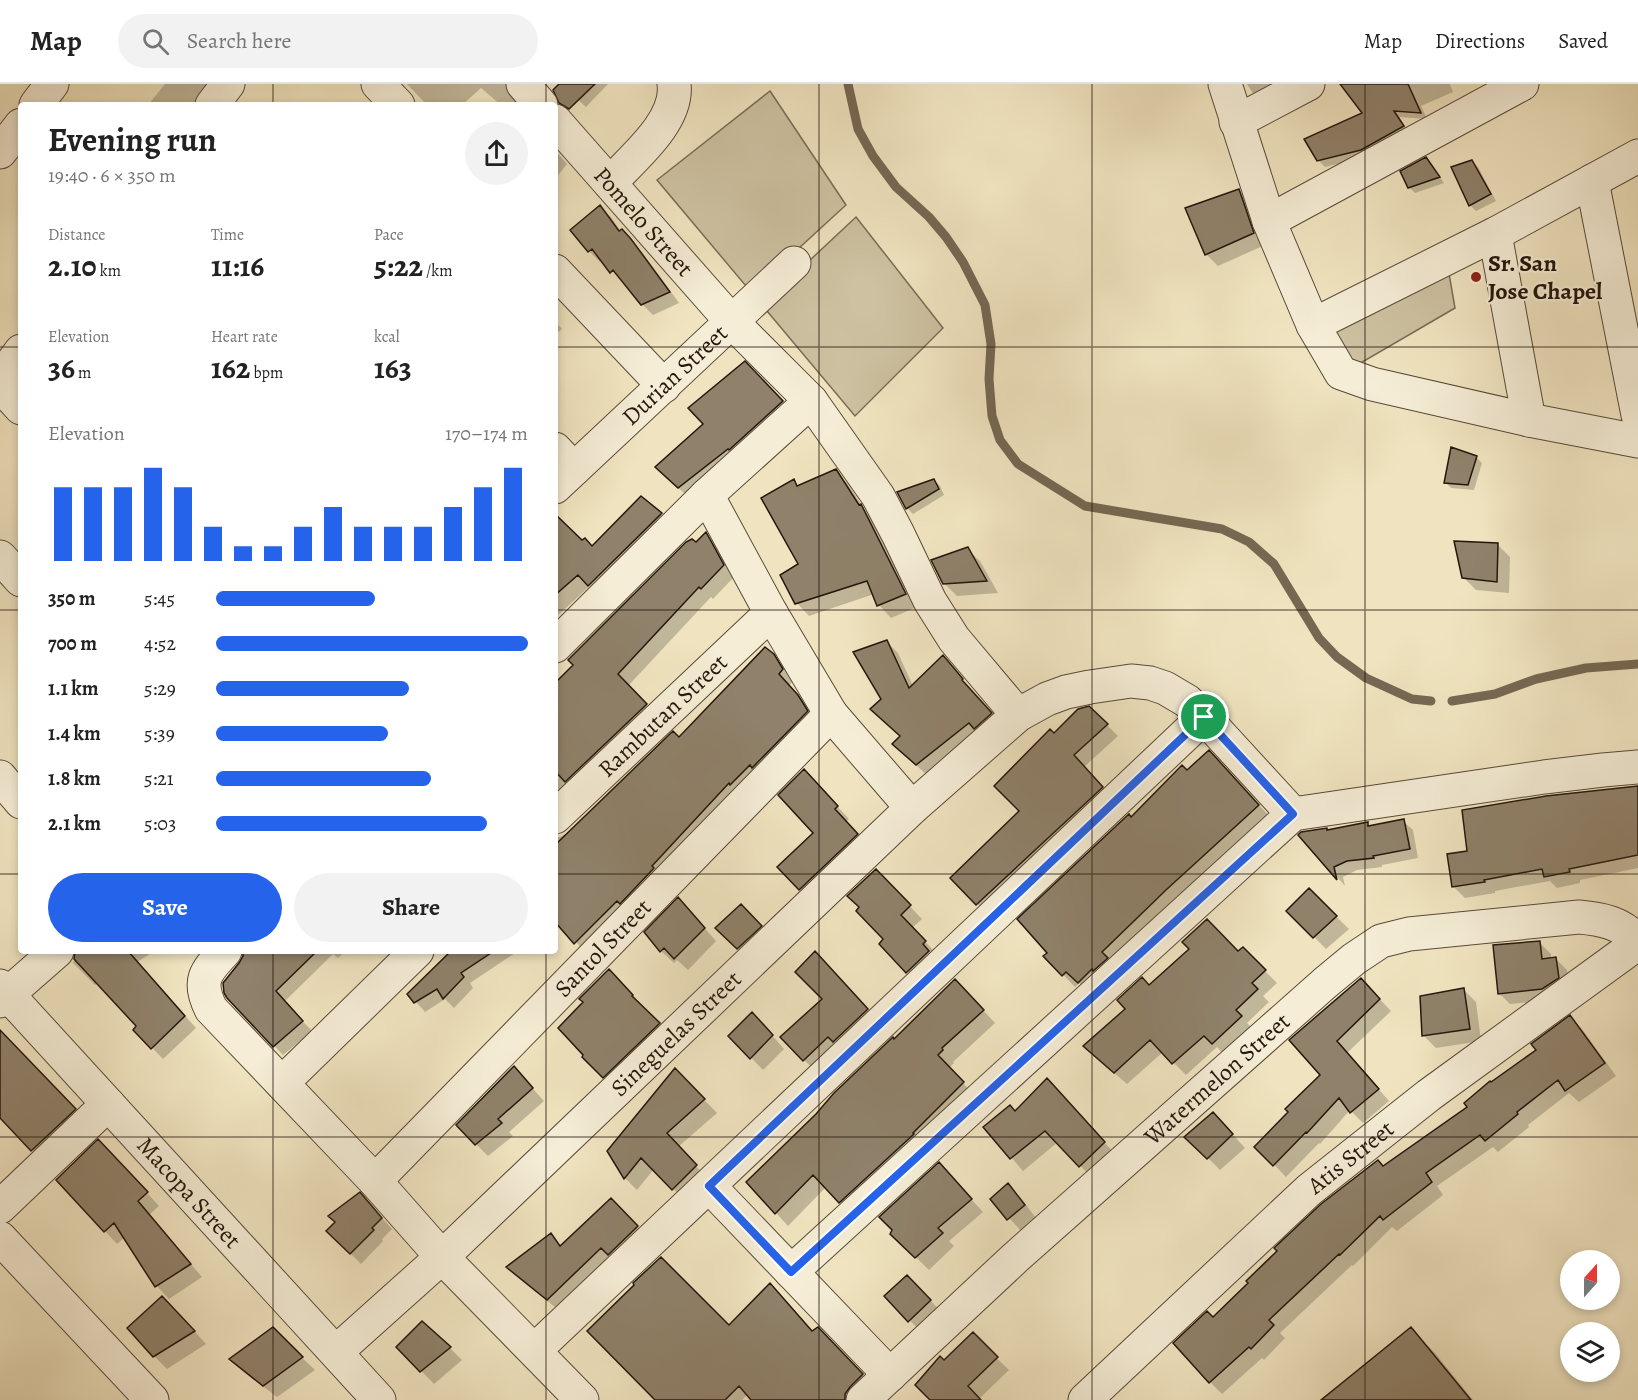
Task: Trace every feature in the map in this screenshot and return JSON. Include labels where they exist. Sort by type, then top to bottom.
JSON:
[{"type":"street","points":[[38,102],[52,84]]},
{"type":"street","points":[[378,84],[395,102]]},
{"type":"street","points":[[523,84],[538,102]]},
{"type":"street","points":[[610,183],[655,135],[669,113],[675,93],[674,84]]},
{"type":"street","points":[[1225,84],[1269,221],[1313,325],[1341,373],[1372,384],[1529,420],[1638,441]]},
{"type":"street","points":[[1236,122],[1308,84]]},
{"type":"street","points":[[1269,221],[1522,84]]},
{"type":"street","name":"Pomelo Street","points":[[558,124],[732,322],[811,400],[878,496],[930,601],[954,639],[1018,715]]},
{"type":"street","points":[[0,152],[18,129]]},
{"type":"street","points":[[1313,325],[1495,234],[1638,156]]},
{"type":"street","points":[[1592,181],[1638,415]]},
{"type":"street","points":[[1495,234],[1529,420]]},
{"type":"street","name":"Durian Street","points":[[561,468],[664,386],[794,264]]},
{"type":"street","points":[[558,274],[664,386]]},
{"type":"street","points":[[0,379],[18,355]]},
{"type":"street","points":[[0,385],[18,405]]},
{"type":"street","points":[[558,643],[707,495],[811,400]]},
{"type":"street","points":[[707,495],[771,612],[831,714],[912,808]]},
{"type":"street","points":[[0,557],[18,577]]},
{"type":"street","name":"Rambutan Street","points":[[558,814],[771,612]]},
{"type":"street","name":"Sineguelas Street","points":[[336,1353],[442,1257],[912,808],[1018,715],[1047,699],[1090,687],[1131,681],[1166,688],[1204,717],[1293,814]]},
{"type":"street","name":"Santol Street","points":[[375,1181],[831,714]]},
{"type":"street","points":[[535,1350],[1204,717]]},
{"type":"street","points":[[791,1272],[1293,814],[1544,777],[1638,767]]},
{"type":"street","points":[[0,777],[18,798]]},
{"type":"street","name":"Watermelon Street","points":[[862,1400],[1015,1258],[1308,998],[1354,959],[1382,941],[1409,934],[1579,917],[1617,924],[1638,942]]},
{"type":"street","name":"Atis Street","points":[[1085,1400],[1309,1190],[1429,1095],[1638,942]]},
{"type":"street","points":[[2,994],[53,954]]},
{"type":"street","points":[[223,954],[206,975],[203,987],[211,1009],[375,1181],[442,1257],[582,1400]]},
{"type":"street","points":[[282,1083],[414,954]]},
{"type":"street","name":"Macopa Street","points":[[2,994],[108,1104],[379,1400]]},
{"type":"street","points":[[0,1207],[108,1104]]},
{"type":"street","points":[[709,1186],[890,1375]]},
{"type":"street","points":[[0,1238],[152,1400]]},
{"type":"shaded area","points":[[770,91],[846,205],[751,292],[657,180]]},
{"type":"shaded area","points":[[856,217],[943,328],[855,416],[762,305]]},
{"type":"shaded area","points":[[1447,262],[1455,308],[1347,371],[1321,327]]},
{"type":"building","points":[[559,84],[595,84],[569,109],[559,103],[553,90]]},
{"type":"building","points":[[1340,84],[1408,84],[1421,113],[1394,111],[1404,126],[1361,150],[1317,161],[1304,139],[1362,113]]},
{"type":"building","points":[[1426,157],[1440,177],[1408,188],[1400,171]]},
{"type":"building","points":[[1472,160],[1491,194],[1469,206],[1451,167]]},
{"type":"building","points":[[1239,189],[1254,233],[1205,255],[1185,208]]},
{"type":"building","points":[[600,205],[619,231],[622,229],[631,239],[670,292],[641,305],[613,270],[610,273],[592,249],[588,252],[570,230]]},
{"type":"building","points":[[745,361],[783,401],[729,450],[678,488],[655,467],[703,424],[688,408]]},
{"type":"building","points":[[1451,447],[1477,456],[1468,485],[1444,483]]},
{"type":"building","points":[[836,469],[859,505],[861,504],[906,594],[877,606],[867,581],[795,604],[780,575],[798,564],[761,498],[794,479],[797,486]]},
{"type":"building","points":[[934,479],[939,489],[906,509],[897,492]]},
{"type":"building","points":[[641,496],[662,513],[588,586],[578,575],[558,592],[558,517],[582,540],[585,538],[592,546]]},
{"type":"building","points":[[706,532],[724,565],[701,589],[699,587],[618,674],[647,704],[565,782],[558,774],[558,680],[573,665],[568,660],[686,542],[692,539],[696,542]]},
{"type":"building","points":[[1454,541],[1498,543],[1497,582],[1462,578]]},
{"type":"building","points":[[968,547],[987,581],[943,584],[931,560]]},
{"type":"building","points":[[887,640],[909,688],[943,655],[992,713],[974,729],[969,723],[916,765],[892,744],[900,736],[870,709],[881,699],[853,652]]},
{"type":"building","points":[[765,647],[774,654],[783,669],[779,674],[798,695],[808,711],[752,768],[750,765],[730,785],[729,783],[620,904],[617,901],[574,944],[558,925],[558,842],[673,731],[679,737]]},
{"type":"building","points":[[1089,706],[1108,724],[1074,755],[1103,787],[976,905],[950,878],[1019,811],[994,786],[1050,729],[1054,733],[1078,709]]},
{"type":"building","points":[[1209,750],[1259,805],[1102,952],[1108,958],[1078,983],[1066,972],[1062,976],[1043,956],[1047,953],[1017,919],[1129,814],[1131,817],[1182,765],[1187,770]]},
{"type":"building","points":[[804,769],[838,806],[835,809],[858,834],[799,890],[777,867],[813,833],[778,795]]},
{"type":"building","points":[[1638,786],[1638,855],[1569,869],[1570,872],[1544,877],[1542,869],[1452,887],[1447,854],[1467,851],[1462,810],[1546,796]]},
{"type":"building","points":[[1404,819],[1410,849],[1373,856],[1374,858],[1347,861],[1334,867],[1337,880],[1298,835],[1301,832],[1327,828],[1327,830],[1368,822],[1368,826]]},
{"type":"building","points":[[876,869],[911,905],[901,915],[926,941],[923,944],[929,951],[906,973],[879,944],[883,939],[856,911],[859,907],[847,896]]},
{"type":"building","points":[[1309,888],[1337,916],[1313,938],[1286,911]]},
{"type":"building","points":[[678,897],[705,928],[674,959],[664,948],[660,952],[644,932]]},
{"type":"building","points":[[741,904],[762,926],[737,949],[715,928]]},
{"type":"building","points":[[1207,919],[1238,951],[1243,947],[1266,970],[1252,983],[1258,989],[1236,1010],[1242,1016],[1212,1044],[1204,1036],[1172,1064],[1150,1040],[1114,1073],[1083,1046],[1125,1009],[1117,1000],[1142,977],[1149,985],[1189,949],[1182,942]]},
{"type":"building","points":[[1540,941],[1542,959],[1556,957],[1559,978],[1542,989],[1498,994],[1493,945]]},
{"type":"building","points":[[815,951],[868,1009],[833,1042],[828,1037],[803,1061],[780,1037],[822,999],[795,972]]},
{"type":"building","points":[[75,954],[131,954],[185,1016],[151,1049],[133,1030],[136,1026],[74,959]]},
{"type":"building","points":[[243,954],[314,954],[276,991],[303,1021],[273,1047],[224,993],[223,983]]},
{"type":"building","points":[[448,954],[490,954],[461,973],[464,977],[443,999],[437,989],[414,1003],[407,994]]},
{"type":"building","points":[[609,969],[632,996],[660,1023],[603,1078],[558,1028],[583,1002],[579,999]]},
{"type":"building","points":[[1361,978],[1380,999],[1337,1041],[1379,1089],[1350,1113],[1339,1098],[1273,1166],[1254,1147],[1288,1112],[1285,1109],[1320,1075],[1289,1040]]},
{"type":"building","points":[[955,979],[984,1010],[942,1048],[943,1050],[938,1055],[964,1082],[914,1134],[839,1203],[813,1175],[775,1214],[746,1182],[816,1114],[834,1093],[893,1037],[894,1039]]},
{"type":"building","points":[[1464,988],[1470,1029],[1422,1036],[1420,996]]},
{"type":"building","points":[[752,1012],[773,1035],[750,1059],[728,1036]]},
{"type":"building","points":[[1570,1015],[1605,1063],[1565,1091],[1558,1080],[1485,1141],[1480,1135],[1426,1173],[1432,1182],[1383,1220],[1380,1216],[1269,1320],[1274,1325],[1251,1349],[1249,1347],[1209,1383],[1173,1343],[1207,1311],[1213,1317],[1277,1251],[1274,1248],[1321,1204],[1378,1160],[1383,1166],[1467,1107],[1464,1103],[1490,1081],[1536,1050],[1531,1044]]},
{"type":"building","points":[[0,1030],[76,1109],[31,1151],[0,1118]]},
{"type":"building","points":[[514,1066],[533,1088],[498,1119],[502,1123],[475,1145],[456,1125]]},
{"type":"building","points":[[675,1068],[705,1099],[667,1133],[697,1165],[672,1190],[641,1158],[624,1179],[607,1151]]},
{"type":"building","points":[[1047,1078],[1105,1142],[1079,1167],[1045,1131],[1010,1159],[983,1127],[1010,1105],[1015,1111]]},
{"type":"building","points":[[1213,1112],[1233,1134],[1207,1159],[1184,1137]]},
{"type":"building","points":[[98,1139],[148,1192],[138,1201],[191,1264],[155,1287],[114,1223],[104,1232],[56,1180]]},
{"type":"building","points":[[939,1162],[972,1199],[938,1228],[943,1233],[915,1258],[890,1234],[892,1230],[879,1217]]},
{"type":"building","points":[[1008,1183],[1025,1205],[1007,1220],[990,1199]]},
{"type":"building","points":[[360,1192],[382,1218],[372,1228],[374,1230],[350,1254],[326,1231],[335,1222],[328,1216]]},
{"type":"building","points":[[611,1198],[638,1226],[608,1255],[601,1248],[547,1300],[506,1267],[551,1233],[560,1246]]},
{"type":"building","points":[[661,1257],[729,1325],[770,1283],[812,1331],[818,1327],[863,1374],[845,1394],[845,1400],[751,1400],[739,1386],[725,1400],[655,1400],[587,1331]]},
{"type":"building","points":[[907,1275],[931,1300],[908,1322],[884,1296]]},
{"type":"building","points":[[162,1296],[195,1331],[153,1357],[127,1328]]},
{"type":"building","points":[[422,1321],[451,1347],[420,1372],[396,1347]]},
{"type":"building","points":[[273,1327],[303,1357],[263,1386],[229,1359]]},
{"type":"building","points":[[1411,1327],[1471,1400],[1321,1400]]},
{"type":"building","points":[[973,1332],[998,1357],[968,1386],[981,1400],[930,1400],[915,1385],[940,1356],[944,1360]]},
{"type":"waterway","points":[[848,84],[858,129],[873,156],[896,187],[929,217],[946,237],[963,262],[985,305],[991,344],[989,379],[992,416],[1000,440],[1018,464],[1085,506],[1222,529],[1249,542],[1274,564],[1319,638],[1337,657],[1366,678],[1412,699],[1431,701]]},
{"type":"waterway","points":[[1452,701],[1495,694],[1536,679],[1586,668],[1638,664]]},
{"type":"place","name":"Sr. San Jose Chapel","points":[[1476,277]]},
{"type":"route","points":[[1204,717],[1293,814],[791,1272],[709,1186],[1204,717]]}]
